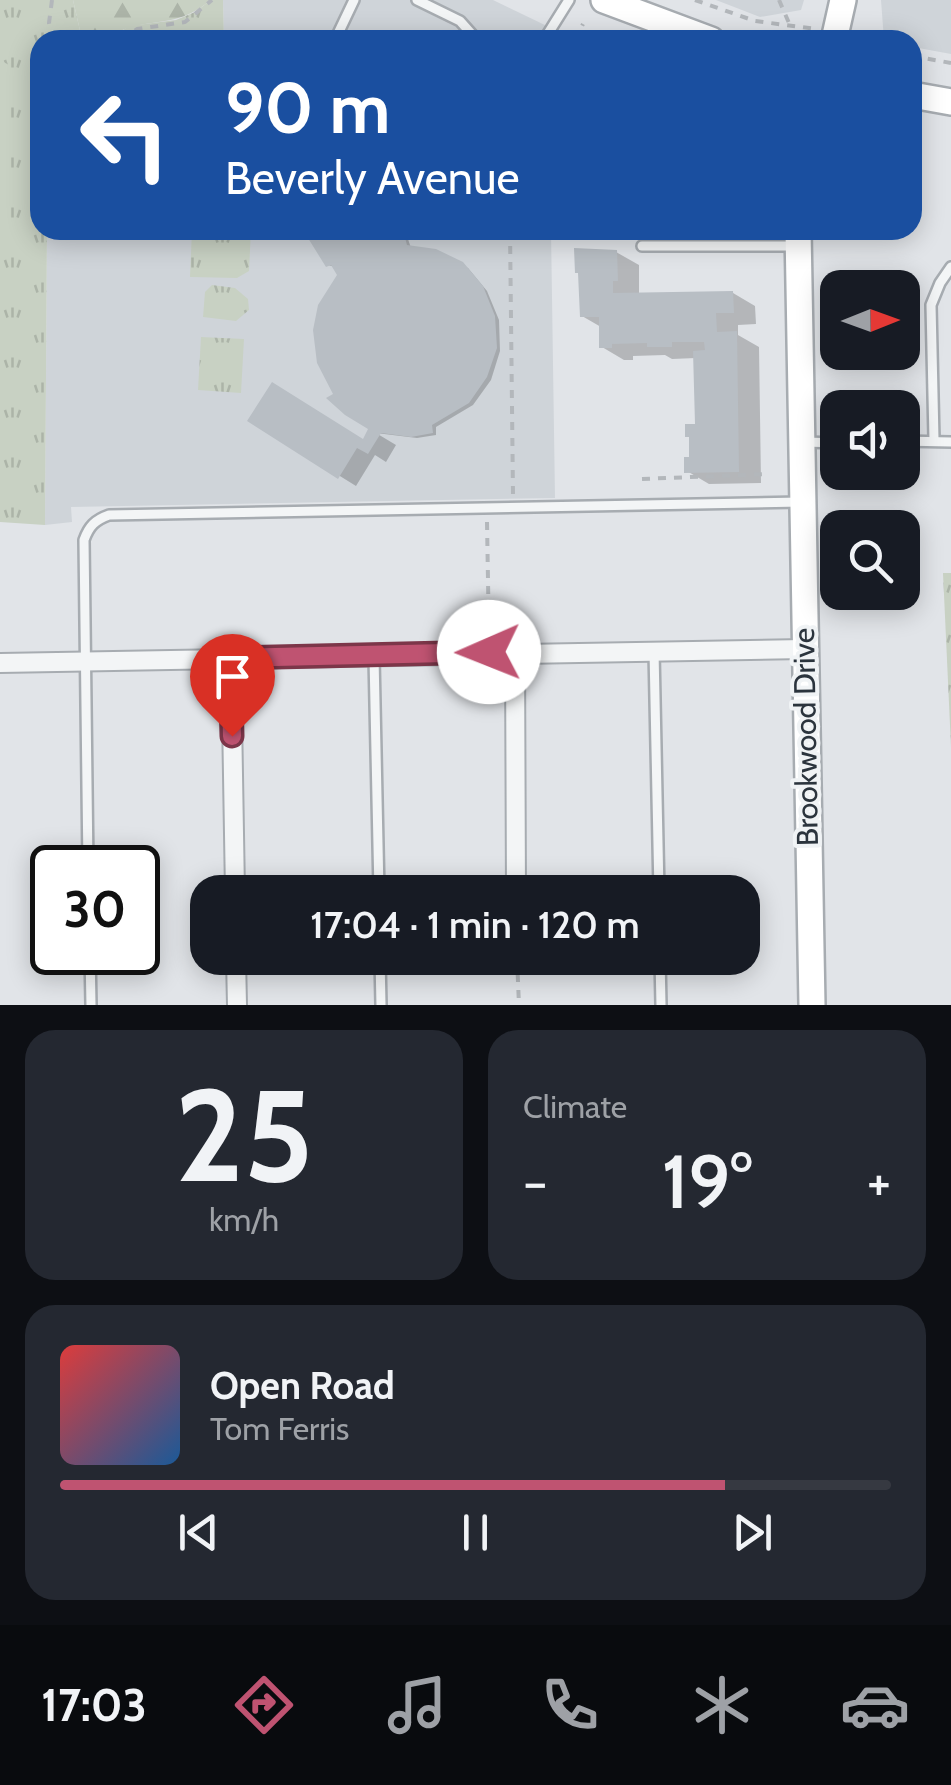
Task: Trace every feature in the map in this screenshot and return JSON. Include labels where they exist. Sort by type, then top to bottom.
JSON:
[{"type":"street","points":[[604,0],[685,30]]},
{"type":"street","points":[[837,30],[844,0]]},
{"type":"street","points":[[922,96],[951,102]]},
{"type":"street","name":"Brookwood Drive","points":[[798,240],[812,1005]]},
{"type":"street","points":[[0,662],[804,649]]},
{"type":"street","points":[[515,652],[516,875]]},
{"type":"street","points":[[230,658],[235,875]]},
{"type":"street","points":[[236,975],[237,1005]]},
{"type":"lane","points":[[339,30],[354,0]]},
{"type":"lane","points":[[417,0],[460,22],[468,30]]},
{"type":"lane","points":[[550,30],[568,0]]},
{"type":"lane","points":[[642,246],[759,240]]},
{"type":"lane","points":[[934,440],[931,305],[951,267]]},
{"type":"lane","points":[[920,441],[951,442]]},
{"type":"lane","points":[[801,442],[820,443]]},
{"type":"lane","points":[[88,845],[84,540],[97,520],[109,515],[802,502]]},
{"type":"lane","points":[[654,651],[659,875]]},
{"type":"lane","points":[[374,654],[379,875]]},
{"type":"lane","points":[[90,975],[90,1005]]},
{"type":"lane","points":[[380,975],[381,1005]]},
{"type":"lane","points":[[660,975],[661,1005]]},
{"type":"path","points":[[50,30],[52,0]]},
{"type":"path","points":[[137,30],[185,22],[212,0]]},
{"type":"path","points":[[695,0],[754,22],[808,30]]},
{"type":"path","points":[[780,0],[790,26]]},
{"type":"path","points":[[580,30],[583,24]]},
{"type":"path","points":[[922,58],[951,63]]},
{"type":"path","points":[[510,240],[513,508]]},
{"type":"path","points":[[642,480],[769,474]]},
{"type":"path","points":[[487,508],[489,652]]},
{"type":"path","points":[[518,975],[519,1005]]},
{"type":"shaded area","points":[[223,0],[493,0],[555,30],[224,30]]},
{"type":"shaded area","points":[[716,0],[804,0],[801,10],[760,17]]},
{"type":"shaded area","points":[[881,0],[951,0],[951,54],[922,49],[922,30],[883,30]]},
{"type":"shaded area","points":[[47,240],[551,240],[555,498],[71,507],[72,522],[45,525]]},
{"type":"green space","points":[[0,0],[73,0],[80,30],[30,30],[30,240],[47,240],[45,525],[0,522]]},
{"type":"green space","points":[[73,0],[211,0],[166,21],[123,30],[80,30]]},
{"type":"green space","points":[[211,0],[223,0],[224,30],[123,30],[176,20]]},
{"type":"green space","points":[[0,60],[9,65],[9,237],[0,238]]},
{"type":"green space","points":[[192,240],[251,240],[249,271],[237,278],[190,277]]},
{"type":"green space","points":[[212,285],[235,288],[248,299],[249,310],[236,321],[203,317],[205,292]]},
{"type":"green space","points":[[201,337],[244,339],[241,393],[198,390]]},
{"type":"green space","points":[[943,573],[951,573],[951,747]]},
{"type":"building","points":[[309,240],[406,240],[407,245],[436,249],[463,262],[483,286],[495,316],[497,348],[487,377],[469,403],[432,425],[433,433],[411,437],[381,433],[368,454],[357,448],[338,479],[247,421],[272,382],[363,439],[368,429],[326,398],[333,394],[317,363],[313,330],[318,305],[337,275],[331,265],[326,267]]},
{"type":"building","points":[[574,248],[617,250],[618,281],[613,281],[613,293],[733,291],[734,313],[716,313],[717,332],[737,331],[739,472],[684,473],[684,457],[689,457],[685,424],[695,424],[693,351],[705,350],[704,342],[672,342],[672,347],[612,344],[612,348],[599,348],[599,317],[580,317]]},
{"type":"route","points":[[232,736],[230,658],[489,652]]}]
